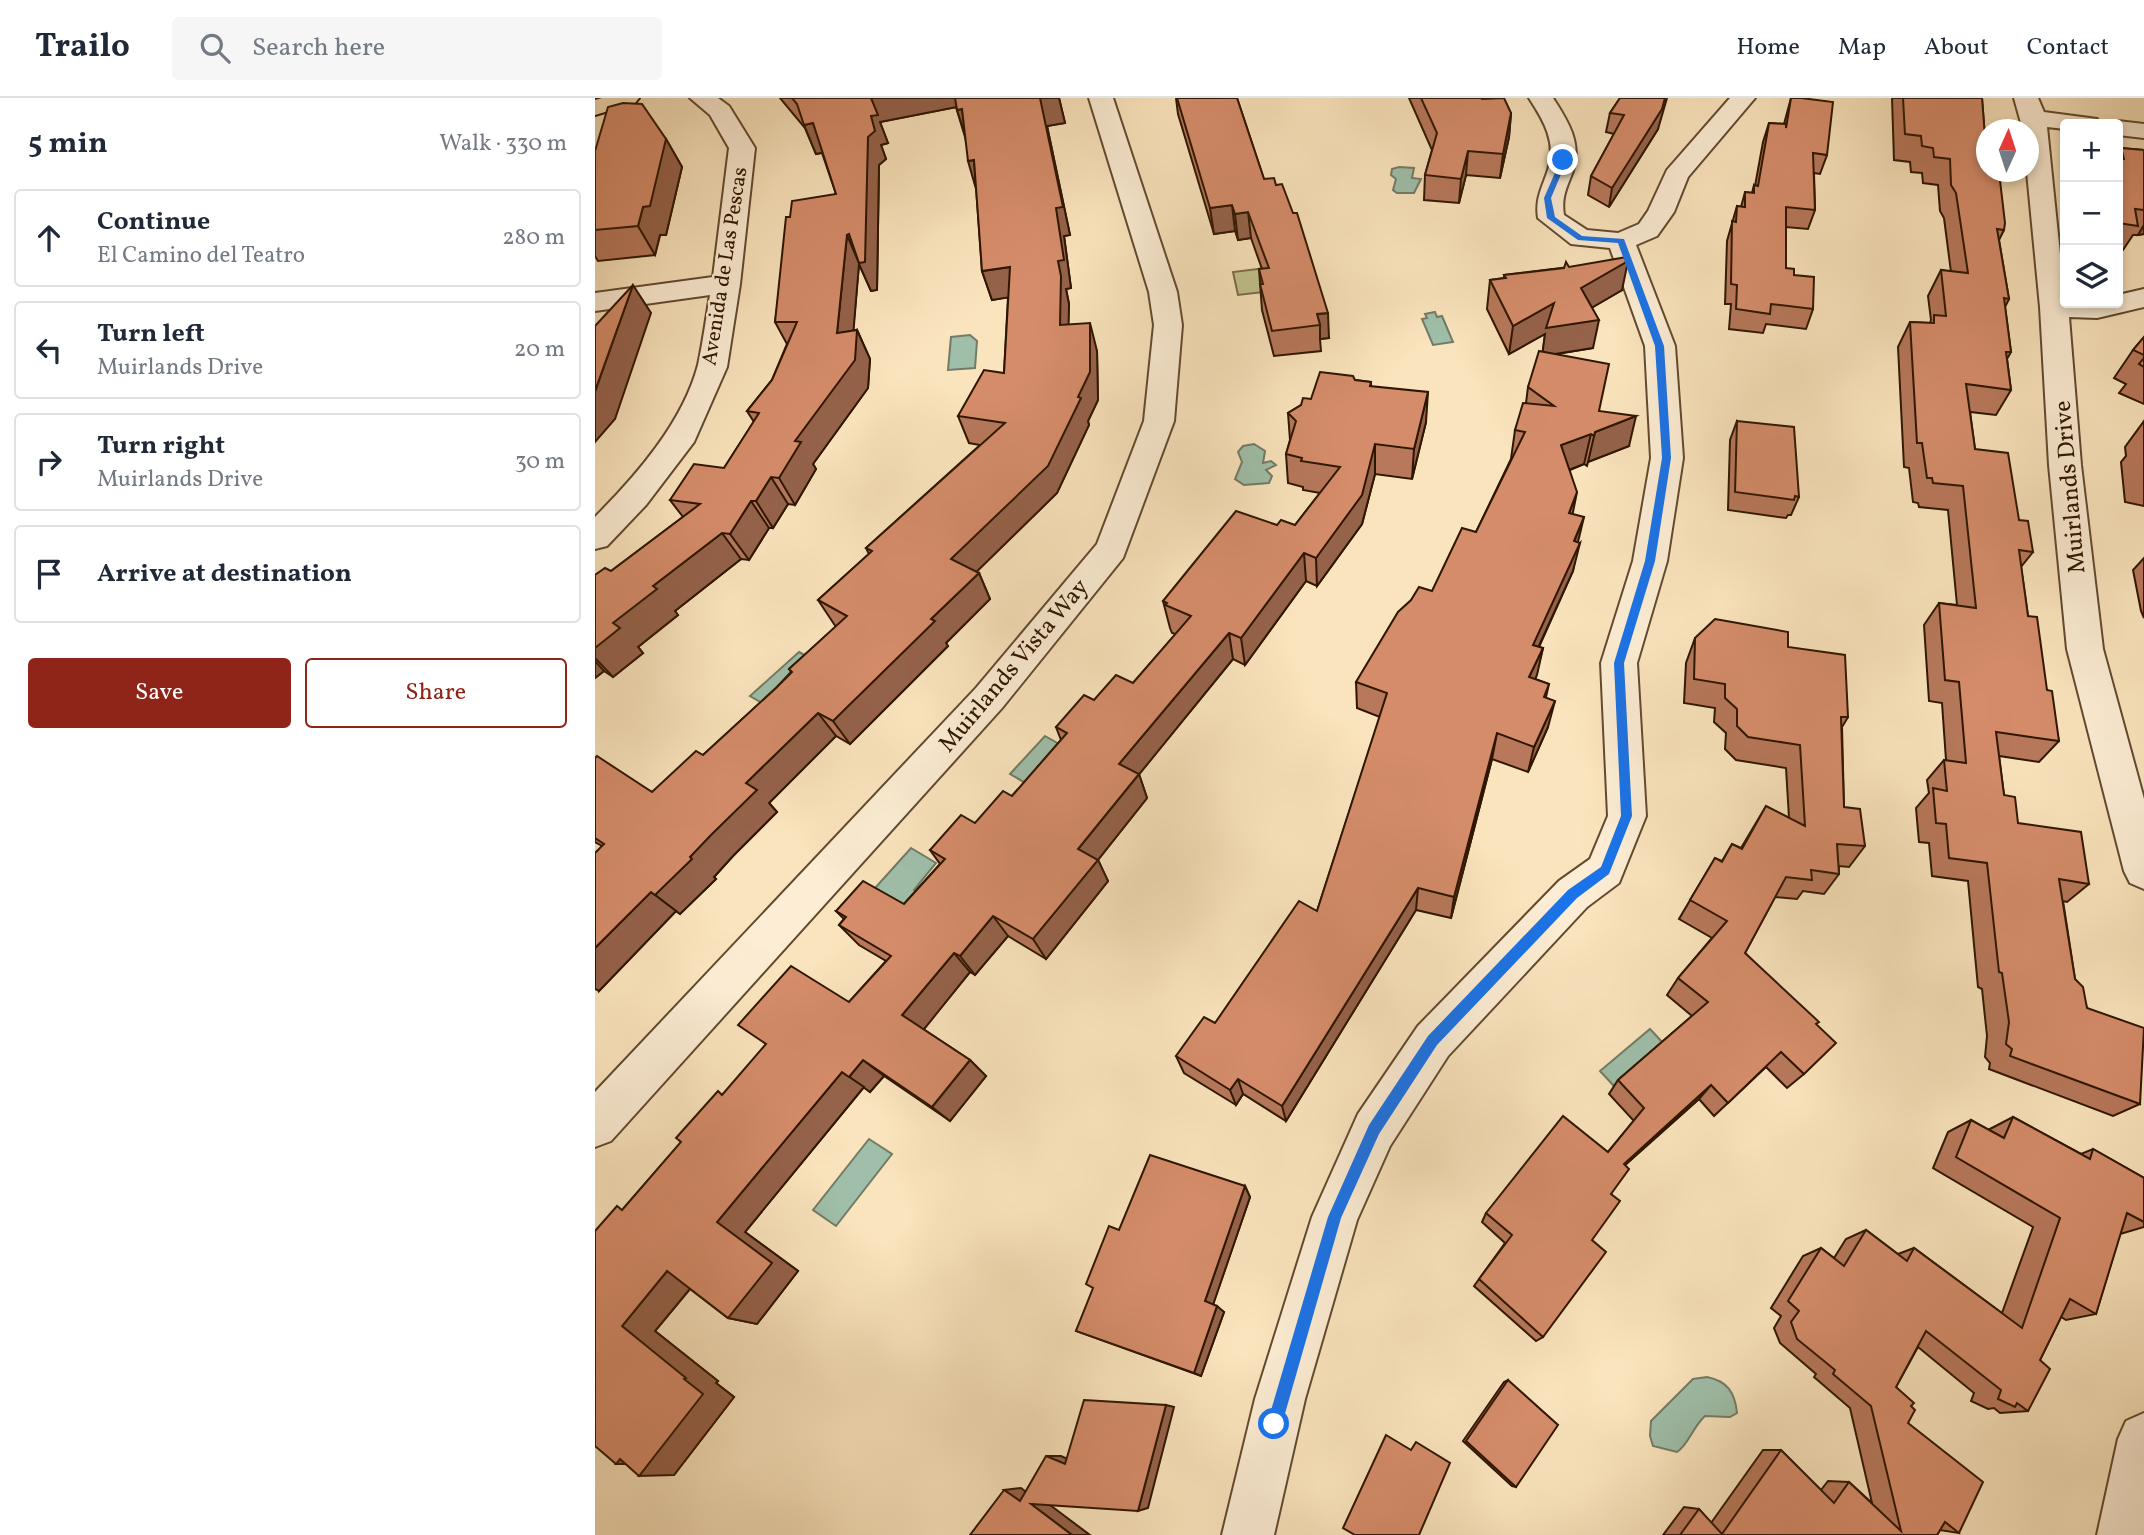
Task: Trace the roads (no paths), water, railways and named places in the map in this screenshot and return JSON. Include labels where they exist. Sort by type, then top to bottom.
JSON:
[{"type":"main road","points":[[595,108],[627,98]]},
{"type":"street","name":"Avenida de Las Pescas","points":[[595,537],[635,497],[683,434],[712,367],[726,284],[742,148],[720,111],[702,98]]},
{"type":"street","name":"Muirlands Vista Way","points":[[595,1125],[989,698],[1111,549],[1159,421],[1168,325],[1163,292],[1101,98]]},
{"type":"street","points":[[1541,98],[1554,118],[1563,143],[1563,160],[1548,198],[1551,218],[1580,238],[1621,241],[1648,230],[1661,212],[1676,175],[1743,98]]},
{"type":"street","points":[[2030,108],[2070,119]]},
{"type":"street","name":"Muirlands Drive","points":[[2030,108],[2054,307],[2065,465],[2085,649],[2144,871]]},
{"type":"street","points":[[2123,129],[2142,131]]},
{"type":"street","points":[[1248,1535],[1280,1399],[1335,1217],[1374,1130],[1433,1041],[1573,894],[1605,871],[1626,816],[1619,663],[1650,561],[1667,458],[1660,346],[1621,241]]},
{"type":"street","points":[[595,302],[726,284]]},
{"type":"street","points":[[2054,307],[2097,309],[2144,298]]},
{"type":"street","points":[[2123,1535],[2144,1439]]}]
